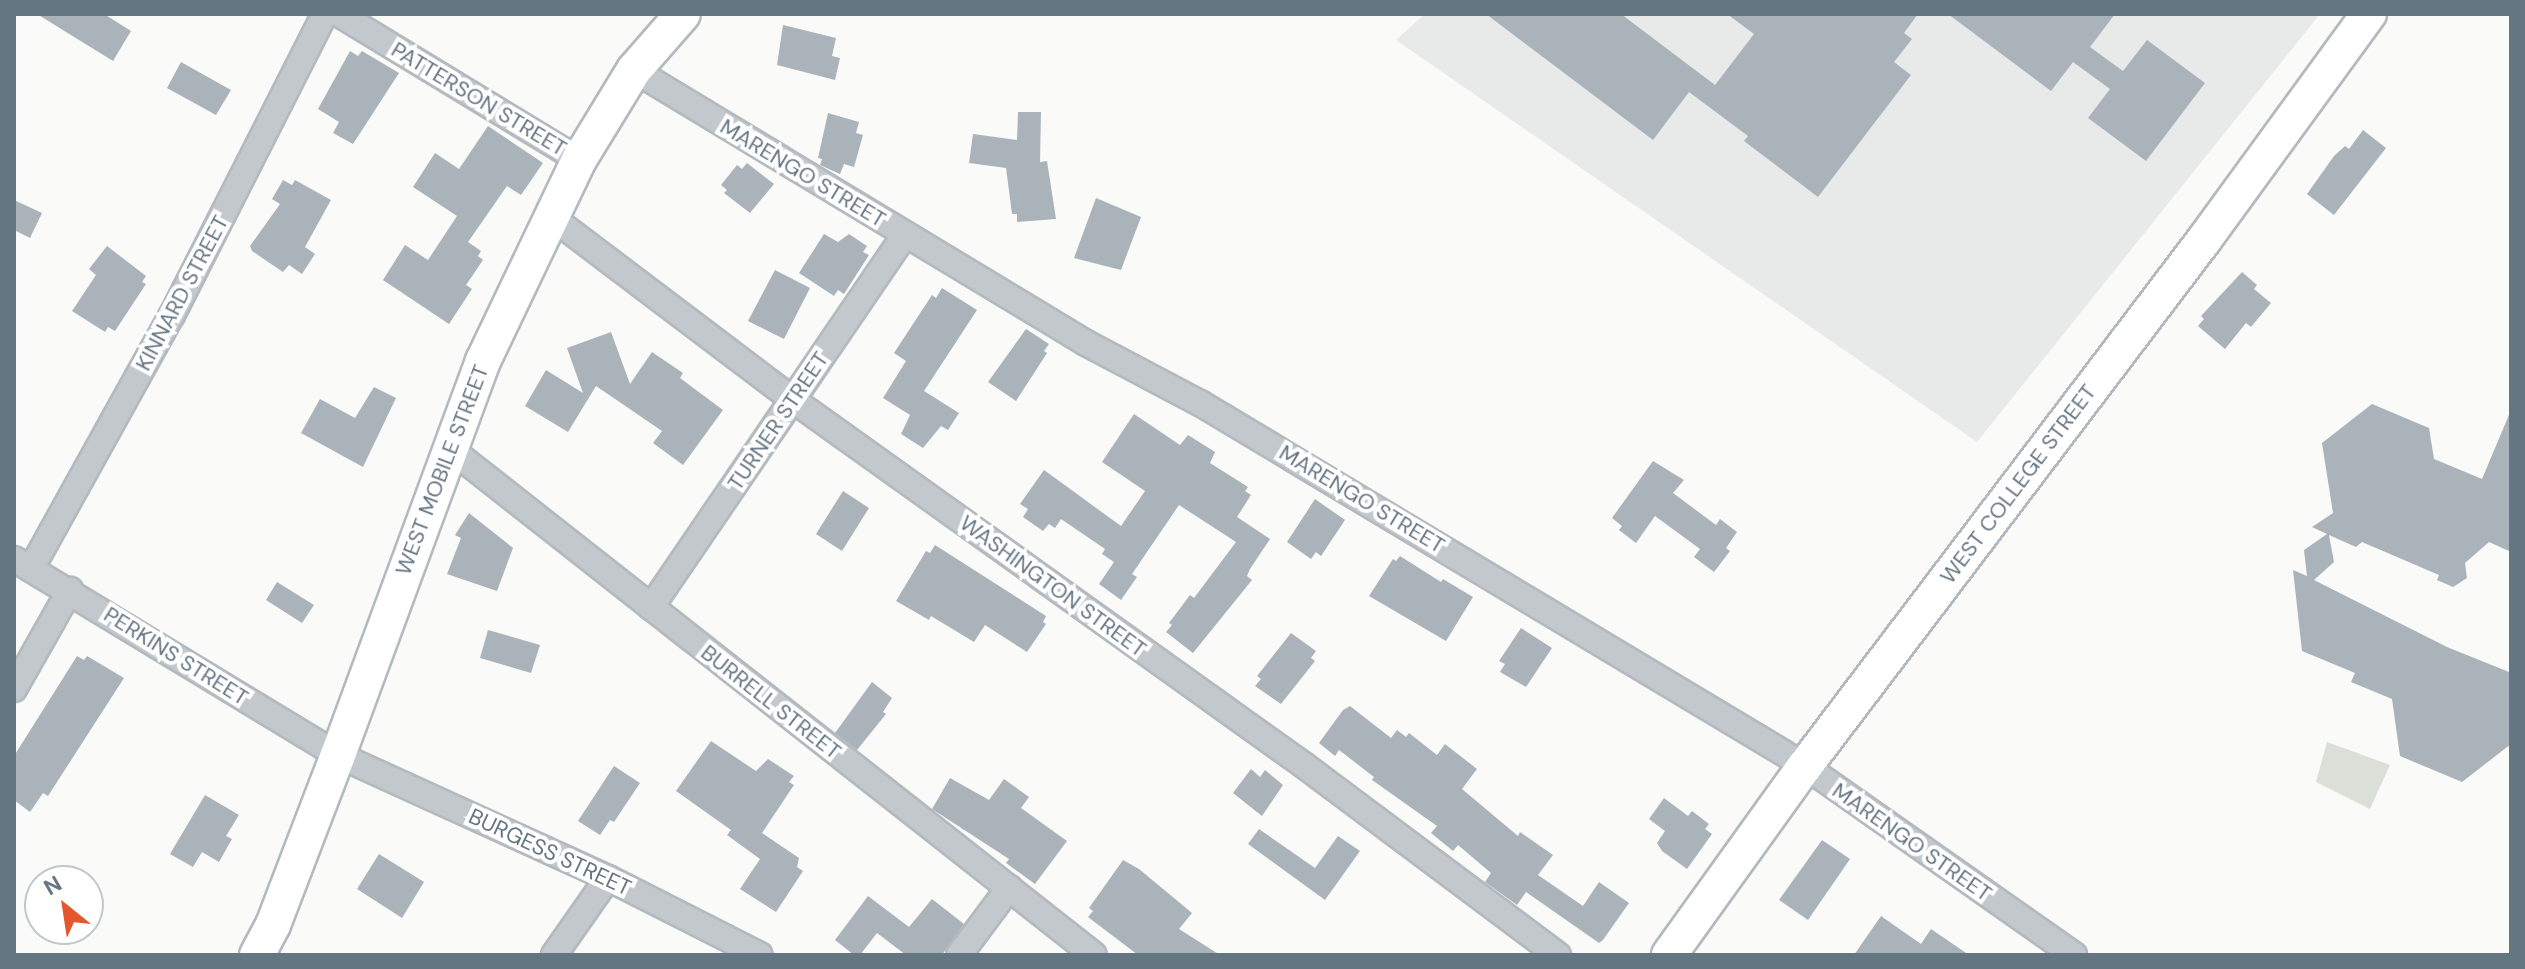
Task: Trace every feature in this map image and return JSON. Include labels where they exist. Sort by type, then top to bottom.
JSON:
[{"type":"street","name":"KINNARD STREET","points":[[23,564],[172,315],[325,14]]},
{"type":"street","name":"PATTERSON STREET","points":[[339,14],[579,160]]},
{"type":"street","name":"WEST MOBILE STREET","points":[[257,955],[273,925],[338,755],[483,361],[579,160],[634,70],[683,14]]},
{"type":"street","name":"WEST COLLEGE STREET","points":[[1669,955],[1805,766],[2204,240],[2369,14]]},
{"type":"street","name":"MARENGO STREET","points":[[634,70],[1086,343],[1239,426],[1805,766],[2074,955]]},
{"type":"street","name":"WASHINGTON STREET","points":[[550,216],[793,400],[1305,766],[1558,955]]},
{"type":"street","name":"TURNER STREET","points":[[651,607],[905,235]]},
{"type":"street","name":"BURRELL STREET","points":[[449,448],[1094,955]]},
{"type":"street","name":"PERKINS STREET","points":[[23,564],[338,755]]},
{"type":"street","points":[[14,689],[70,590]]},
{"type":"street","name":"BURGESS STREET","points":[[338,755],[608,878],[760,955]]},
{"type":"street","points":[[554,955],[608,878]]},
{"type":"street","points":[[959,955],[1009,888]]},
{"type":"shaded area","points":[[1425,14],[2320,14],[1977,442],[1396,40]]},
{"type":"shaded area","points":[[2327,742],[2390,765],[2370,809],[2316,782]]},
{"type":"building","points":[[37,14],[104,14],[131,31],[113,61]]},
{"type":"building","points":[[1486,14],[1621,14],[1715,85],[1754,34],[1727,14],[1918,14],[1904,33],[1912,39],[1894,62],[1911,75],[1818,197],[1744,141],[1748,136],[1689,92],[1653,140]]},
{"type":"building","points":[[1948,14],[2115,14],[2090,47],[2123,71],[2147,40],[2205,83],[2146,161],[2088,118],[2110,89],[2073,62],[2051,91]]},
{"type":"building","points":[[783,25],[836,38],[832,56],[840,58],[835,80],[777,65]]},
{"type":"building","points":[[350,51],[358,56],[362,51],[399,73],[353,144],[333,133],[339,122],[318,109]]},
{"type":"building","points":[[181,62],[231,90],[216,115],[167,88]]},
{"type":"building","points":[[1018,112],[1041,112],[1040,162],[1047,161],[1056,219],[1017,222],[1017,214],[1012,214],[1006,168],[969,163],[973,134],[1017,140]]},
{"type":"building","points":[[828,113],[859,122],[856,133],[863,135],[854,167],[844,164],[840,174],[820,165],[822,159],[818,158]]},
{"type":"building","points":[[488,126],[543,163],[521,195],[507,186],[468,242],[481,251],[478,256],[483,260],[466,285],[472,289],[449,324],[383,280],[405,245],[428,260],[457,216],[413,187],[435,153],[459,169]]},
{"type":"building","points":[[2363,130],[2386,148],[2334,215],[2307,194],[2334,156],[2345,146],[2349,149]]},
{"type":"building","points":[[747,163],[774,184],[750,213],[724,193],[727,190],[721,185],[737,165],[742,169]]},
{"type":"building","points":[[283,180],[292,185],[295,180],[331,200],[305,247],[315,254],[302,274],[289,265],[283,272],[252,251],[250,246],[280,204],[272,199]]},
{"type":"building","points":[[1096,198],[1141,217],[1121,270],[1074,258]]},
{"type":"building","points":[[14,200],[42,213],[30,238],[14,230]]},
{"type":"building","points":[[824,234],[838,242],[849,234],[867,246],[863,252],[869,255],[844,294],[838,290],[834,296],[799,273]]},
{"type":"building","points":[[107,246],[146,276],[142,282],[146,284],[115,331],[108,327],[105,332],[72,311],[96,275],[89,269]]},
{"type":"building","points":[[775,270],[810,288],[784,339],[748,321]]},
{"type":"building","points":[[2242,272],[2257,285],[2254,289],[2271,303],[2251,327],[2246,323],[2225,349],[2198,326],[2204,319],[2201,316]]},
{"type":"building","points":[[942,288],[977,310],[924,391],[959,413],[948,430],[941,426],[923,448],[901,434],[910,415],[883,398],[906,361],[894,353],[932,295],[936,298]]},
{"type":"building","points":[[1026,329],[1049,344],[1044,351],[1047,353],[1016,401],[988,382]]},
{"type":"building","points":[[611,332],[630,384],[652,352],[683,373],[680,378],[723,410],[683,465],[653,443],[662,431],[596,386],[568,432],[525,406],[546,370],[583,393],[567,348]]},
{"type":"building","points":[[374,387],[396,398],[363,467],[301,433],[320,399],[355,418]]},
{"type":"building","points":[[2372,404],[2429,428],[2434,459],[2482,479],[2511,410],[2511,552],[2489,542],[2465,563],[2467,578],[2453,587],[2437,580],[2439,575],[2362,542],[2356,547],[2329,535],[2334,562],[2314,580],[2447,647],[2509,672],[2511,744],[2462,782],[2400,756],[2392,699],[2351,682],[2355,673],[2302,651],[2293,570],[2307,576],[2304,550],[2327,534],[2312,527],[2333,513],[2322,443]]},
{"type":"building","points":[[1134,414],[1180,445],[1188,435],[1215,452],[1210,463],[1248,487],[1245,491],[1251,495],[1237,517],[1270,539],[1250,569],[1247,576],[1252,580],[1193,653],[1166,632],[1172,625],[1169,623],[1190,595],[1194,598],[1236,542],[1179,505],[1132,574],[1137,577],[1121,600],[1099,584],[1114,562],[1102,554],[1105,549],[1061,519],[1055,528],[1049,524],[1043,531],[1023,517],[1028,509],[1020,504],[1044,470],[1121,526],[1145,491],[1102,462]]},
{"type":"building","points":[[1653,461],[1684,480],[1673,493],[1716,525],[1720,519],[1737,532],[1726,548],[1730,551],[1714,572],[1694,557],[1700,549],[1655,516],[1636,543],[1619,530],[1622,526],[1612,518]]},
{"type":"building","points":[[843,491],[869,508],[842,551],[816,534]]},
{"type":"building","points":[[1315,499],[1345,520],[1321,556],[1316,552],[1311,559],[1287,542]]},
{"type":"building","points":[[469,513],[513,548],[497,591],[447,574],[461,538],[455,535]]},
{"type":"building","points":[[935,545],[1046,616],[1043,622],[1046,624],[1027,652],[985,625],[974,642],[931,616],[929,620],[896,601],[926,551],[930,553]]},
{"type":"building","points":[[1400,556],[1441,582],[1443,579],[1473,597],[1446,641],[1369,596],[1393,559],[1396,561]]},
{"type":"building","points":[[277,582],[314,605],[302,623],[266,600]]},
{"type":"building","points":[[1521,628],[1552,648],[1526,687],[1500,672],[1505,664],[1499,661]]},
{"type":"building","points":[[488,630],[540,645],[531,673],[480,658]]},
{"type":"building","points":[[1291,633],[1316,651],[1311,658],[1315,661],[1281,704],[1255,686],[1261,679],[1257,676]]},
{"type":"building","points":[[77,656],[84,660],[87,656],[124,678],[48,796],[43,793],[30,812],[14,800],[14,756]]},
{"type":"building","points":[[872,682],[892,698],[883,712],[886,714],[857,750],[835,733]]},
{"type":"building","points":[[1350,706],[1391,738],[1397,730],[1406,737],[1409,733],[1437,755],[1445,744],[1477,769],[1462,789],[1518,836],[1520,832],[1553,855],[1538,875],[1583,906],[1599,882],[1629,903],[1603,940],[1599,943],[1526,892],[1517,905],[1485,882],[1491,873],[1458,845],[1453,851],[1431,833],[1437,826],[1372,780],[1374,777],[1339,750],[1335,756],[1319,743],[1343,710]]},
{"type":"building","points":[[711,741],[756,771],[768,759],[794,776],[789,782],[794,785],[762,833],[799,858],[797,867],[803,871],[776,912],[740,889],[760,859],[727,835],[731,830],[676,791]]},
{"type":"building","points":[[614,766],[640,783],[614,822],[610,820],[600,835],[578,821]]},
{"type":"building","points":[[1251,769],[1260,777],[1265,770],[1283,785],[1262,816],[1233,793]]},
{"type":"building","points":[[950,778],[989,800],[1004,779],[1029,797],[1021,808],[1067,841],[1035,884],[1006,863],[1009,859],[932,809]]},
{"type":"building","points":[[205,795],[239,815],[226,836],[232,839],[219,862],[202,852],[193,867],[170,854]]},
{"type":"building","points":[[1664,798],[1688,816],[1692,811],[1709,824],[1705,829],[1712,834],[1687,869],[1662,851],[1657,843],[1665,831],[1649,819]]},
{"type":"building","points":[[1259,829],[1315,868],[1338,836],[1360,851],[1325,900],[1248,844]]},
{"type":"building","points":[[1822,840],[1850,859],[1808,920],[1779,900]]},
{"type":"building","points":[[379,854],[424,882],[402,918],[357,889]]},
{"type":"building","points":[[1123,860],[1139,869],[1192,913],[1179,929],[1220,955],[1138,955],[1088,917],[1093,911],[1089,908]]},
{"type":"building","points":[[868,896],[909,927],[932,899],[964,924],[942,955],[906,955],[877,933],[860,955],[854,955],[835,940]]},
{"type":"building","points":[[1881,916],[1921,944],[1931,929],[1969,955],[1854,955]]}]
